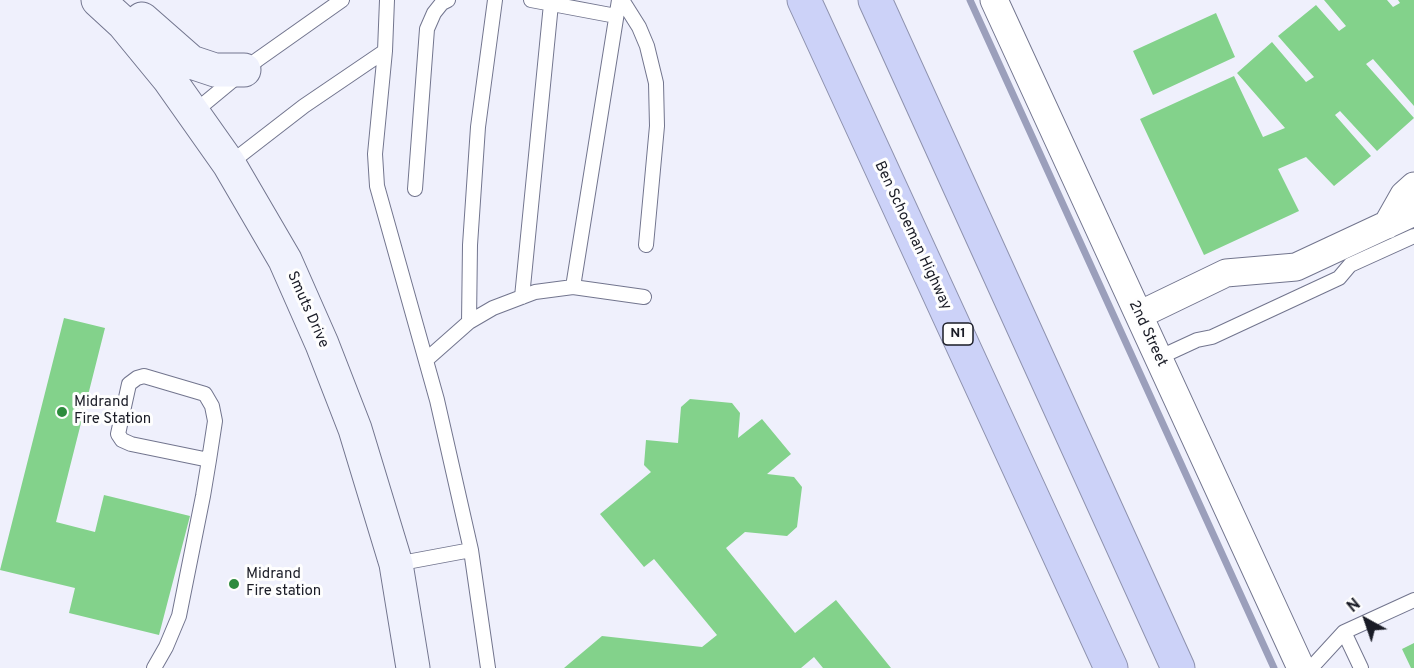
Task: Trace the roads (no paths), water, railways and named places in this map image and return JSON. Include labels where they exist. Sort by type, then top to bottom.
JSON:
[{"type":"highway","name":"Ben Schoeman Highway","points":[[804,0],[1111,668]]},
{"type":"highway","points":[[875,0],[1178,668]]},
{"type":"main road","name":"Smuts Drive","points":[[98,0],[123,23],[169,79],[229,164],[285,260],[322,344],[355,429],[396,564],[413,668]]},
{"type":"main road","points":[[120,0],[191,62],[215,70],[244,70]]},
{"type":"street","name":"2nd Street","points":[[994,0],[1301,668]]},
{"type":"street","points":[[1387,225],[1404,195],[1414,186]]},
{"type":"street","points":[[1139,315],[1226,273],[1296,267],[1414,212]]},
{"type":"lane","points":[[193,113],[244,70],[342,0]]},
{"type":"lane","points":[[387,0],[385,51],[375,154],[377,186],[426,360],[471,550],[488,668]]},
{"type":"lane","points":[[416,189],[427,29],[434,13],[442,3],[448,0]]},
{"type":"lane","points":[[469,322],[470,245],[478,127],[495,0]]},
{"type":"lane","points":[[531,0],[616,16]]},
{"type":"lane","points":[[573,287],[620,0]]},
{"type":"lane","points":[[620,0],[639,27],[647,46],[656,83],[657,126],[646,245]]},
{"type":"lane","points":[[522,297],[551,4]]},
{"type":"lane","points":[[229,164],[304,106],[385,51]]},
{"type":"lane","points":[[1158,358],[1197,340],[1212,337],[1339,278],[1350,265],[1414,236]]},
{"type":"lane","points":[[426,360],[469,322],[493,308],[535,292],[573,287],[644,297]]},
{"type":"lane","points":[[154,668],[179,616],[209,460],[215,421],[212,406],[205,394],[144,376],[129,384],[118,434],[122,440],[131,444],[209,460]]},
{"type":"lane","points":[[396,564],[471,550]]},
{"type":"lane","points":[[1311,668],[1344,632],[1414,600]]},
{"type":"lane","points":[[1344,632],[1361,668]]},
{"type":"waterway","points":[[970,0],[1274,668]]},
{"type":"place","name":"Midrand Fire Station","points":[[62,412]]},
{"type":"place","name":"Midrand Fire station","points":[[234,584]]}]
